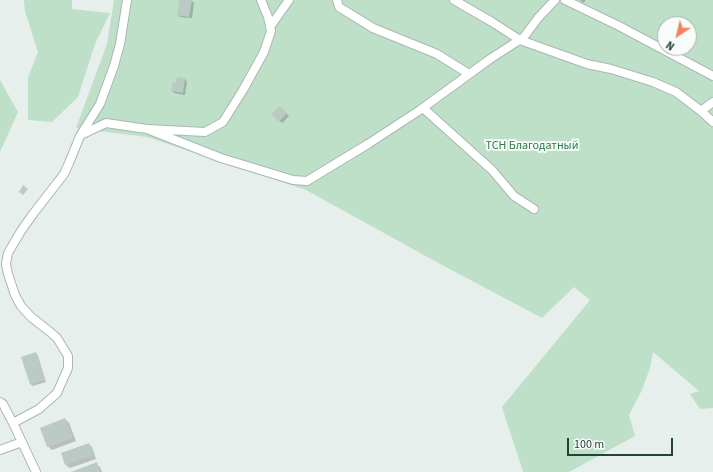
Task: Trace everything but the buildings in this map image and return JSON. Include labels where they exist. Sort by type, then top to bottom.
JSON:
[{"type":"street","points":[[13,423],[39,409],[57,393],[68,368],[68,356],[57,338],[31,317],[21,306],[15,295],[8,274],[6,264],[8,253],[29,220],[64,174],[80,136],[100,104],[114,66],[120,44],[127,0]]},
{"type":"street","points":[[80,136],[106,123],[147,129],[205,132],[223,122],[264,52],[271,31],[268,17],[261,0]]},
{"type":"street","points":[[270,27],[288,0]]},
{"type":"street","points":[[337,0],[339,7],[373,28],[438,54],[469,74]]},
{"type":"street","points":[[454,0],[520,40],[587,64],[611,69],[653,82],[676,92],[713,122]]},
{"type":"street","points":[[147,129],[221,158],[293,180],[307,181],[423,108],[490,59],[520,40],[555,0]]},
{"type":"street","points":[[565,0],[619,26],[713,76]]},
{"type":"street","points":[[701,111],[713,102]]},
{"type":"street","points":[[423,108],[492,170],[514,196],[534,209]]},
{"type":"street","points":[[0,402],[3,404],[13,423],[36,472]]},
{"type":"street","points":[[0,450],[22,442]]},
{"type":"green space","points":[[24,0],[72,0],[72,9],[110,13],[95,44],[78,97],[52,122],[28,120],[28,77],[38,52],[25,11]]},
{"type":"green space","name":"ТСН Благодатный","points":[[114,0],[713,0],[713,408],[700,409],[690,394],[699,391],[653,352],[650,368],[642,390],[629,415],[635,436],[569,472],[523,472],[502,407],[590,300],[574,287],[542,318],[306,190],[147,137],[76,128],[107,44]]},
{"type":"green space","points":[[0,80],[18,112],[0,152]]}]
